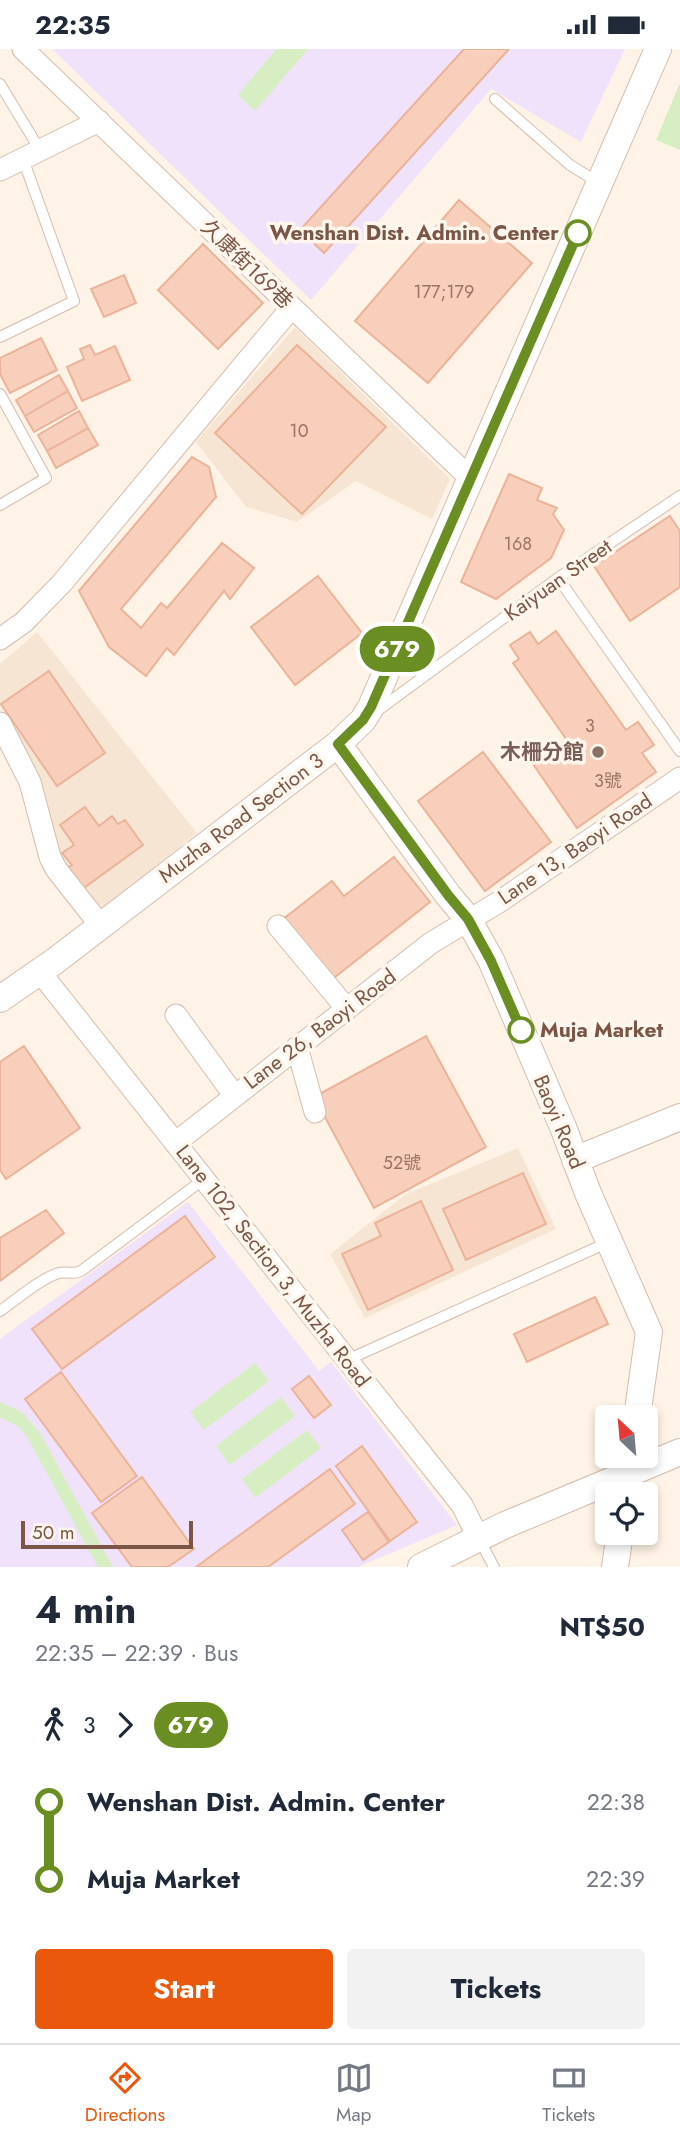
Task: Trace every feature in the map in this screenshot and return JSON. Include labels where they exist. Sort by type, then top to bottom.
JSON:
[{"type":"street","name":"久康街169巷","points":[[23,49],[471,479]]},
{"type":"street","name":"Muzha Road Section 3","points":[[0,999],[101,926],[338,744],[363,720],[397,649],[656,50]]},
{"type":"street","points":[[0,170],[99,121]]},
{"type":"street","points":[[0,639],[24,622],[61,583],[292,307]]},
{"type":"street","points":[[0,723],[30,782],[50,857],[56,869],[101,926]]},
{"type":"street","name":"Baoyi Road","points":[[338,744],[468,919],[491,961],[649,1332],[638,1405]]},
{"type":"street","name":"Lane 13, Baoyi Road","points":[[468,919],[499,902],[680,778]]},
{"type":"street","name":"Lane 26, Baoyi Road","points":[[175,1143],[432,943],[468,919]]},
{"type":"street","points":[[278,926],[347,1009]]},
{"type":"street","name":"Lane 102, Section 3, Muzha Road","points":[[40,972],[462,1505],[479,1539]]},
{"type":"street","points":[[176,1015],[234,1095]]},
{"type":"street","points":[[297,1047],[315,1112]]},
{"type":"street","points":[[575,1160],[680,1117]]},
{"type":"street","points":[[421,1567],[505,1525],[680,1452]]},
{"type":"street","points":[[615,1567],[618,1545]]},
{"type":"lane","points":[[0,84],[32,154],[74,301],[0,337]]},
{"type":"lane","points":[[495,99],[570,166],[599,183]]},
{"type":"lane","points":[[0,394],[46,478],[0,505]]},
{"type":"lane","name":"Kaiyuan Street","points":[[363,720],[558,578],[680,496]]},
{"type":"lane","points":[[558,578],[680,751]]},
{"type":"lane","points":[[397,649],[416,671],[424,672],[438,666]]},
{"type":"lane","points":[[0,1311],[51,1277],[62,1272],[75,1274],[81,1271],[204,1179]]},
{"type":"lane","points":[[347,1360],[609,1242]]},
{"type":"lane","name":"Lane 102, Section 3, Muzha Road","points":[[479,1539],[494,1567]]},
{"type":"shaded area","points":[[52,49],[625,49],[581,142],[491,89],[311,300]]},
{"type":"shaded area","points":[[295,327],[450,479],[432,519],[356,481],[297,522],[246,507],[196,442]]},
{"type":"shaded area","points":[[37,632],[197,833],[103,909],[58,858],[38,774],[0,705],[0,664]]},
{"type":"shaded area","points":[[518,1148],[556,1229],[365,1318],[330,1254],[406,1194]]},
{"type":"shaded area","points":[[188,1202],[319,1371],[331,1362],[457,1525],[358,1567],[0,1567],[0,1339]]},
{"type":"green space","points":[[276,49],[308,49],[255,111],[238,95]]},
{"type":"green space","points":[[680,83],[680,150],[656,140]]},
{"type":"green space","points":[[255,1363],[269,1381],[204,1430],[190,1412]]},
{"type":"green space","points":[[281,1397],[295,1416],[230,1465],[216,1446]]},
{"type":"green space","points":[[0,1402],[22,1412],[40,1433],[113,1567],[98,1567],[27,1437],[19,1427],[0,1417]]},
{"type":"green space","points":[[307,1430],[321,1448],[255,1498],[242,1479]]},
{"type":"building","points":[[464,49],[509,49],[324,253],[300,230]]},
{"type":"building","points":[[459,200],[532,263],[428,383],[355,321]]},
{"type":"building","points":[[203,244],[263,303],[218,349],[158,290]]},
{"type":"building","points":[[124,275],[136,303],[104,317],[91,289]]},
{"type":"building","points":[[41,338],[57,370],[10,393],[0,374],[0,358]]},
{"type":"building","points":[[90,345],[95,355],[115,346],[130,380],[82,401],[67,367],[84,359],[80,349]]},
{"type":"building","points":[[297,345],[386,427],[302,514],[215,433]]},
{"type":"building","points":[[59,375],[68,391],[25,416],[16,400]]},
{"type":"building","points":[[68,391],[77,408],[34,432],[25,416]]},
{"type":"building","points":[[79,411],[88,428],[47,451],[38,435]]},
{"type":"building","points":[[88,428],[98,445],[56,468],[47,451]]},
{"type":"building","points":[[192,457],[209,467],[216,497],[121,609],[141,628],[161,603],[167,608],[222,543],[254,568],[230,599],[224,591],[174,655],[167,648],[146,676],[109,647],[79,591]]},
{"type":"building","points":[[509,474],[542,488],[537,500],[557,508],[553,514],[564,530],[551,558],[496,599],[461,582]]},
{"type":"building","points":[[670,516],[680,531],[680,587],[630,621],[594,566]]},
{"type":"building","points":[[318,576],[362,633],[295,685],[251,627]]},
{"type":"building","points":[[556,631],[626,730],[638,722],[654,745],[642,753],[656,772],[577,828],[533,764],[551,751],[555,758],[571,746],[513,663],[519,659],[510,645],[530,632],[538,644]]},
{"type":"building","points":[[49,671],[105,753],[57,786],[1,704]]},
{"type":"building","points":[[483,752],[551,842],[485,891],[418,801]]},
{"type":"building","points":[[85,807],[99,826],[112,816],[118,824],[125,820],[143,845],[81,890],[66,869],[72,865],[62,853],[74,845],[60,825]]},
{"type":"building","points":[[394,857],[430,902],[330,981],[282,920],[332,881],[344,896]]},
{"type":"building","points":[[426,1036],[486,1147],[374,1208],[314,1097]]},
{"type":"building","points":[[24,1046],[80,1128],[6,1179],[0,1170],[0,1062]]},
{"type":"building","points":[[523,1173],[546,1224],[466,1260],[443,1209]]},
{"type":"building","points":[[421,1201],[453,1270],[368,1310],[342,1254],[381,1236],[375,1223]]},
{"type":"building","points":[[46,1210],[64,1233],[0,1281],[0,1238]]},
{"type":"building","points":[[185,1216],[215,1257],[62,1369],[32,1329]]},
{"type":"building","points":[[595,1297],[608,1324],[527,1362],[514,1334]]},
{"type":"building","points":[[61,1372],[137,1476],[101,1502],[25,1399]]},
{"type":"building","points":[[309,1376],[331,1405],[314,1418],[292,1389]]},
{"type":"building","points":[[362,1446],[417,1522],[390,1541],[336,1466]]},
{"type":"building","points":[[330,1469],[355,1504],[268,1567],[196,1567]]},
{"type":"building","points":[[142,1477],[194,1549],[168,1567],[132,1567],[92,1513]]},
{"type":"building","points":[[368,1512],[389,1542],[363,1560],[342,1530]]},
{"type":"bus line","name":"679","points":[[521,1030],[481,939],[338,744],[363,720],[371,707],[578,233]]},
{"type":"place","name":"Wenshan Dist. Admin. Center","points":[[578,233]]},
{"type":"place","name":"木柵分館","points":[[598,752]]},
{"type":"place","name":"Muja Market","points":[[521,1030]]}]
